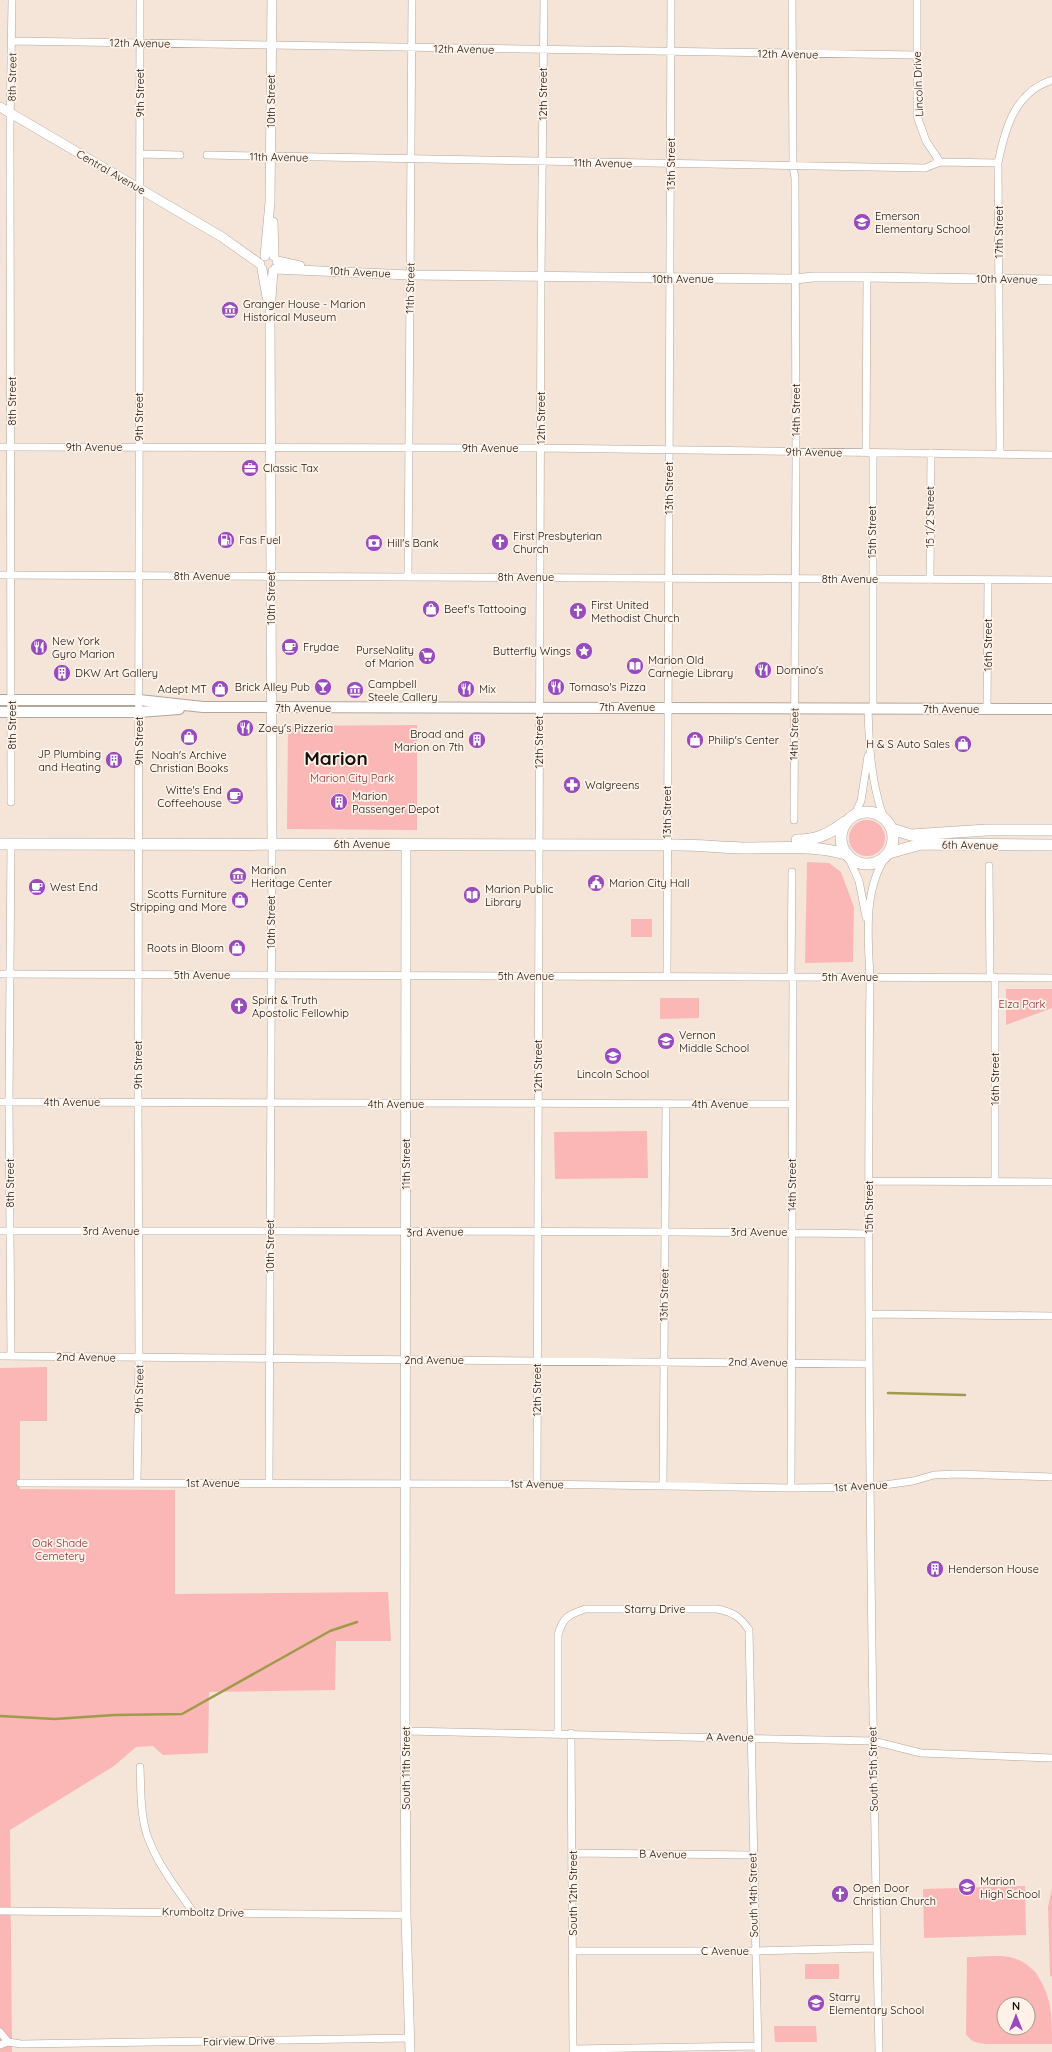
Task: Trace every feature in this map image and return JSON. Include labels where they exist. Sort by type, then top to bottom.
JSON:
[{"type":"main road","name":"7th Avenue","points":[[0,700],[139,700],[203,707]]},
{"type":"main road","name":"7th Avenue","points":[[0,712],[139,712],[203,707],[1052,709]]},
{"type":"main road","points":[[866,811],[883,816],[892,829],[894,838],[887,855],[878,862],[870,864],[861,863],[847,855],[843,848],[841,835],[845,823],[852,817],[866,811]]},
{"type":"main road","name":"6th Avenue","points":[[713,846],[751,841],[813,840],[832,832],[852,817]]},
{"type":"main road","name":"6th Avenue","points":[[892,829],[910,835],[988,830],[1052,830]]},
{"type":"main road","name":"6th Avenue","points":[[4,842],[667,845],[747,848],[826,848],[847,855]]},
{"type":"main road","name":"6th Avenue","points":[[887,855],[921,844],[1052,845]]},
{"type":"street","name":"8th Street","points":[[11,802],[12,0]]},
{"type":"street","name":"9th Street","points":[[137,1483],[139,1358],[138,975],[141,154],[140,0]]},
{"type":"street","name":"10th Street","points":[[269,1484],[272,708],[269,263],[272,0]]},
{"type":"street","name":"11th Street","points":[[408,576],[412,0]]},
{"type":"street","name":"12th Street","points":[[537,1484],[541,276],[544,0]]},
{"type":"street","name":"13th Street","points":[[667,977],[671,0]]},
{"type":"street","name":"14th Street","points":[[792,0],[793,166],[796,178],[796,579],[794,820]]},
{"type":"street","name":"Lincoln Drive","points":[[917,0],[917,116],[926,141],[940,162]]},
{"type":"street","name":"12th Avenue","points":[[12,41],[793,55],[917,55]]},
{"type":"street","name":"17th Street","points":[[1000,454],[998,163],[1003,140],[1012,116],[1023,98],[1038,85],[1052,80]]},
{"type":"street","name":"Central Avenue","points":[[0,107],[222,237],[242,245],[269,263]]},
{"type":"street","points":[[141,154],[180,155]]},
{"type":"street","name":"11th Avenue","points":[[207,155],[412,160],[925,168],[940,162],[998,163]]},
{"type":"street","name":"10th Avenue","points":[[269,263],[315,270],[410,275],[671,279],[795,279],[813,277],[867,277],[1052,280]]},
{"type":"street","name":"15th Street","points":[[852,817],[861,801],[869,748],[871,708],[872,580],[867,277]]},
{"type":"street","name":"9th Avenue","points":[[0,447],[541,448],[1052,455]]},
{"type":"street","name":"15 1/2 Street","points":[[930,453],[930,580]]},
{"type":"street","name":"8th Avenue","points":[[0,575],[271,575],[1052,580]]},
{"type":"street","name":"16th Street","points":[[988,580],[988,709]]},
{"type":"street","name":"15th Street","points":[[869,748],[874,787],[883,816]]},
{"type":"street","name":"8th Street","points":[[4,842],[11,974],[9,1102],[11,1356]]},
{"type":"street","name":"11th Street","points":[[406,844],[407,1484]]},
{"type":"street","name":"15th Street","points":[[847,855],[859,881],[868,927]]},
{"type":"street","name":"15th Street","points":[[870,1487],[868,1364],[870,977],[868,927],[873,881],[887,855]]},
{"type":"street","name":"16th Street","points":[[989,866],[995,1181]]},
{"type":"street","name":"14th Street","points":[[791,1488],[792,872]]},
{"type":"street","name":"5th Avenue","points":[[0,974],[1052,978]]},
{"type":"street","name":"4th Avenue","points":[[0,1102],[792,1104]]},
{"type":"street","name":"13th Street","points":[[663,1486],[666,1104]]},
{"type":"street","points":[[869,1181],[1052,1182]]},
{"type":"street","name":"3rd Avenue","points":[[0,1231],[406,1232],[537,1230],[869,1234]]},
{"type":"street","points":[[869,1314],[1052,1316]]},
{"type":"street","name":"2nd Avenue","points":[[0,1356],[868,1364]]},
{"type":"street","name":"1st Avenue","points":[[20,1483],[537,1484],[791,1488],[870,1487],[913,1481],[934,1475],[957,1474],[1052,1477]]},
{"type":"street","name":"South 11th Street","points":[[407,1484],[406,1915],[410,2052]]},
{"type":"street","name":"South 15th Street","points":[[870,1487],[879,2052]]},
{"type":"street","name":"Starry Drive","points":[[558,1733],[558,1635],[562,1622],[570,1614],[585,1609],[717,1609],[731,1612],[742,1619],[749,1630],[751,1737]]},
{"type":"street","name":"A Avenue","points":[[406,1731],[571,1733],[873,1741],[921,1753],[1052,1758]]},
{"type":"street","name":"South 12th Street","points":[[571,1733],[573,2050]]},
{"type":"street","name":"South 14th Street","points":[[751,1737],[758,2049]]},
{"type":"street","points":[[140,1767],[143,1816],[147,1837],[161,1866],[193,1912]]},
{"type":"street","name":"B Avenue","points":[[572,1853],[753,1856]]},
{"type":"street","name":"Krumboltz Drive","points":[[0,1911],[17,1909],[406,1915]]},
{"type":"street","name":"C Avenue","points":[[573,1951],[755,1951],[877,1948]]},
{"type":"street","points":[[0,2032],[8,2042],[0,2045]]},
{"type":"street","name":"Fairview Drive","points":[[8,2042],[21,2044],[410,2038]]},
{"type":"street","points":[[573,2050],[758,2049]]},
{"type":"green space","name":"Marion City Park","points":[[417,725],[417,830],[287,829],[288,726]]},
{"type":"green space","points":[[871,820],[880,825],[884,831],[884,845],[880,851],[871,856],[863,856],[854,851],[850,845],[849,834],[854,825],[860,821]]},
{"type":"green space","points":[[807,862],[829,863],[841,872],[854,907],[853,962],[805,963]]},
{"type":"green space","points":[[631,919],[652,919],[652,937],[631,937]]},
{"type":"green space","name":"Elza Park","points":[[1006,989],[1052,989],[1052,1008],[1006,1025]]},
{"type":"green space","points":[[660,998],[699,998],[699,1018],[660,1019]]},
{"type":"green space","points":[[647,1131],[648,1178],[555,1179],[554,1132]]},
{"type":"green space","name":"Oak Shade Cemetery","points":[[47,1367],[47,1421],[20,1421],[20,1489],[175,1490],[175,1594],[388,1592],[391,1641],[336,1641],[335,1690],[209,1692],[208,1753],[163,1755],[153,1746],[136,1747],[114,1766],[10,1830],[12,2052],[0,2052],[0,1368]]},
{"type":"green space","points":[[1025,1886],[1026,1935],[924,1938],[923,1889]]},
{"type":"green space","points":[[1052,1888],[1052,1977],[1050,1975],[1048,1907]]},
{"type":"green space","points":[[997,1956],[1008,1957],[1023,1962],[1036,1973],[1048,1998],[1052,2024],[1052,2044],[986,2044],[974,2042],[966,2034],[967,1957]]},
{"type":"green space","points":[[805,1964],[839,1964],[839,1979],[805,1979]]},
{"type":"green space","points":[[774,2026],[816,2026],[817,2042],[775,2042]]},
{"type":"waterway","points":[[888,1393],[965,1395]]},
{"type":"waterway","points":[[0,1716],[55,1719],[114,1715],[182,1714],[330,1631],[357,1622]]},
{"type":"place","name":"Emerson Elementary School","points":[[862,222]]},
{"type":"place","name":"Granger House - Marion Historical Museum","points":[[230,310]]},
{"type":"place","name":"Classic Tax","points":[[250,468]]},
{"type":"place","name":"Fas Fuel","points":[[226,540]]},
{"type":"place","name":"First Presbyterian Church","points":[[500,542]]},
{"type":"place","name":"Hill's Bank","points":[[374,543]]},
{"type":"place","name":"Beef's Tattooing","points":[[431,609]]},
{"type":"place","name":"First United Methodist Church","points":[[578,611]]},
{"type":"place","name":"New York Gyro Marion","points":[[39,647]]},
{"type":"place","name":"Frydae","points":[[290,647]]},
{"type":"place","name":"Butterfly Wings","points":[[584,651]]},
{"type":"place","name":"PurseNality of Marion","points":[[427,656]]},
{"type":"place","name":"Marion Old Carnegie Library","points":[[635,666]]},
{"type":"place","name":"Domino's","points":[[763,670]]},
{"type":"place","name":"DKW Art Gallery","points":[[62,673]]},
{"type":"place","name":"Brick Alley Pub","points":[[323,687]]},
{"type":"place","name":"Tomaso's Pizza","points":[[556,687]]},
{"type":"place","name":"Adept MT","points":[[220,689]]},
{"type":"place","name":"Mix","points":[[466,689]]},
{"type":"place","name":"Campbell Steele Callery","points":[[355,690]]},
{"type":"place","name":"Zoey's Pizzeria","points":[[245,728]]},
{"type":"place","name":"Noah's Archive Christian Books","points":[[189,737]]},
{"type":"place","name":"Broad and Marion on 7th","points":[[477,740]]},
{"type":"place","name":"Philip's Center","points":[[695,740]]},
{"type":"place","name":"H & S Auto Sales","points":[[963,744]]},
{"type":"place","name":"JP Plumbing and Heating","points":[[114,760]]},
{"type":"place","name":"Walgreens","points":[[572,785]]},
{"type":"place","name":"Witte's End Coffeehouse","points":[[235,796]]},
{"type":"place","name":"Marion Passenger Depot","points":[[339,802]]},
{"type":"place","name":"Marion Heritage Center","points":[[238,876]]},
{"type":"place","name":"Marion City Hall","points":[[596,883]]},
{"type":"place","name":"West End","points":[[37,887]]},
{"type":"place","name":"Marion Public Library","points":[[472,895]]},
{"type":"place","name":"Scotts Furniture Stripping and More","points":[[240,900]]},
{"type":"place","name":"Roots in Bloom","points":[[237,948]]},
{"type":"place","name":"Spirit & Truth Apostolic Fellowhip","points":[[239,1006]]},
{"type":"place","name":"Vernon Middle School","points":[[666,1041]]},
{"type":"place","name":"Lincoln School","points":[[613,1056]]},
{"type":"place","name":"Henderson House","points":[[935,1569]]},
{"type":"place","name":"Marion High School","points":[[967,1887]]},
{"type":"place","name":"Open Door Christian Church","points":[[840,1894]]},
{"type":"place","name":"Starry Elementary School","points":[[816,2003]]},
{"type":"district","name":"Marion","points":[[336,758]]}]
